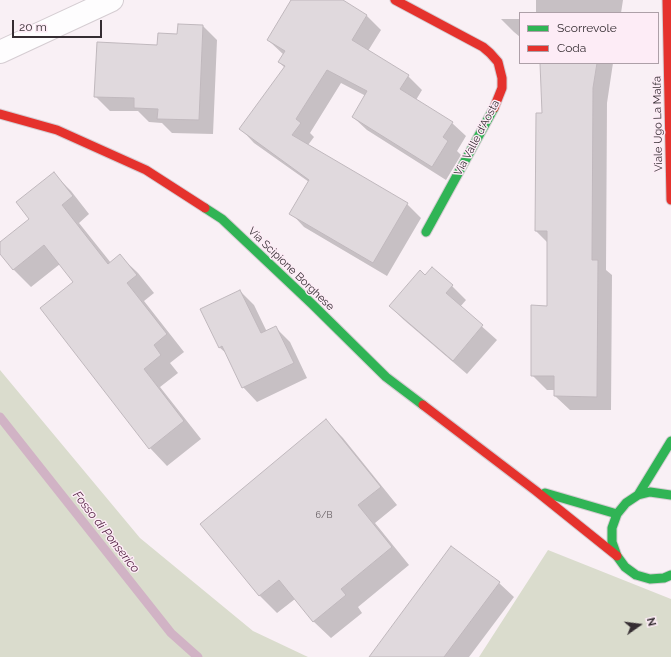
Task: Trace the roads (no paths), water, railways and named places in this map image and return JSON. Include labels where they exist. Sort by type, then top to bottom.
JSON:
[{"type":"main road","name":"Via Valle d'Aosta","points":[[395,0],[490,52],[498,62],[502,78],[502,88],[498,101],[426,232]]},
{"type":"main road","name":"Viale Ugo La Malfa","points":[[667,0],[671,200]]},
{"type":"main road","name":"Via Scipione Borghese","points":[[0,114],[57,130],[146,170],[222,219],[312,304],[386,377],[536,491],[617,556],[625,567],[636,575],[650,579]]},
{"type":"main road","points":[[638,495],[671,441]]},
{"type":"main road","name":"Via Scipione Borghese","points":[[536,491],[617,514]]},
{"type":"main road","points":[[617,556],[612,542],[612,528],[617,514],[626,503],[638,495],[650,492],[663,492],[671,495]]},
{"type":"main road","points":[[650,579],[664,578],[671,575]]},
{"type":"main road","points":[[650,579],[671,585]]},
{"type":"street","points":[[0,52],[112,0]]},
{"type":"waterway","name":"Fosso di Ponserico","points":[[0,417],[171,633],[198,657]]}]
